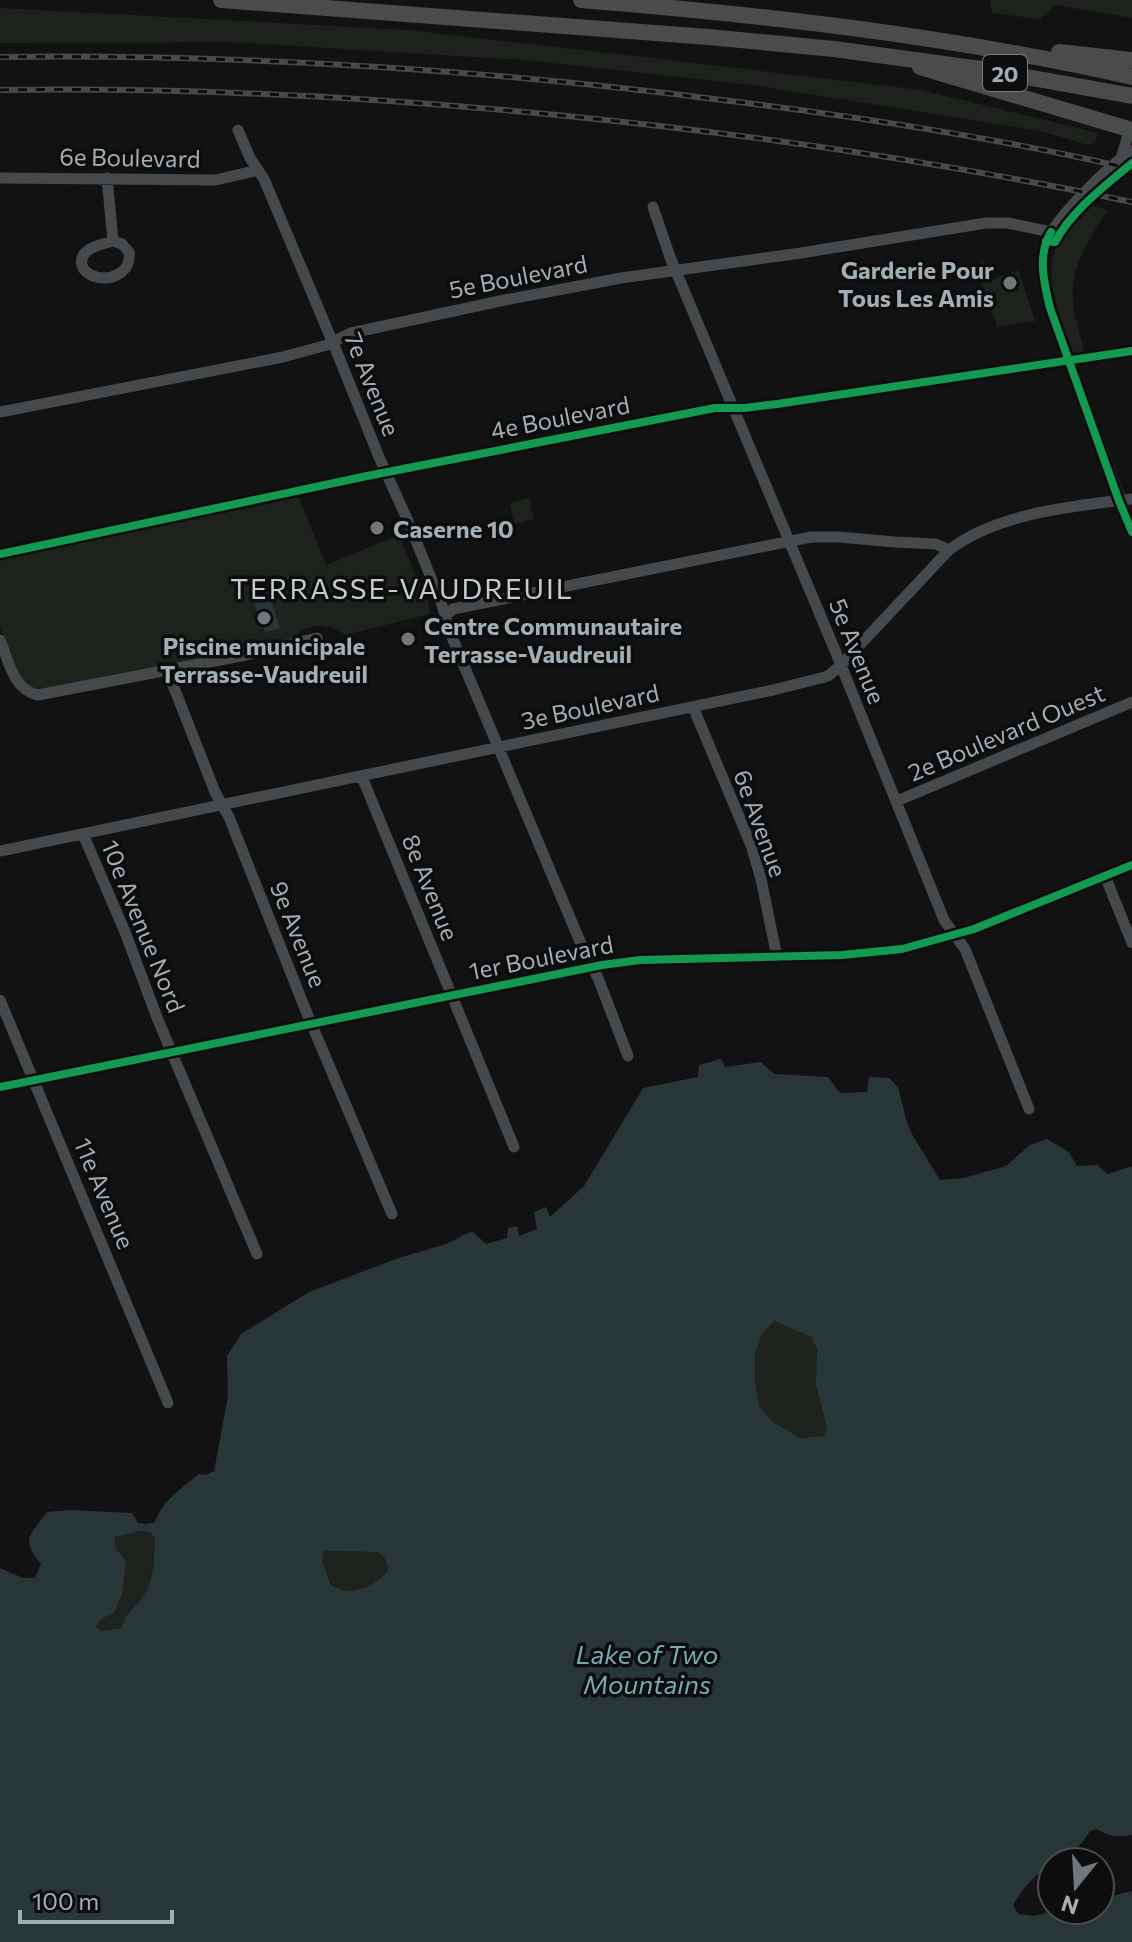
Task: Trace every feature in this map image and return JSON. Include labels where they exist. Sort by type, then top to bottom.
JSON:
[{"type":"highway","name":"20","points":[[221,0],[708,37],[877,54],[1132,96]]},
{"type":"highway","name":"20","points":[[581,0],[767,17],[966,44],[1132,77]]},
{"type":"highway","points":[[966,44],[1132,60]]},
{"type":"highway","points":[[877,54],[1132,131]]},
{"type":"street","name":"7e Avenue","points":[[238,130],[333,342],[628,1056]]},
{"type":"street","points":[[1121,158],[1132,131]]},
{"type":"street","points":[[1132,151],[1091,187],[1051,232],[1044,247],[1044,280],[1050,308],[1132,532]]},
{"type":"street","name":"6e Boulevard","points":[[0,178],[216,180],[258,170]]},
{"type":"street","points":[[107,178],[113,241]]},
{"type":"street","name":"5e Avenue","points":[[653,207],[676,271],[944,920],[965,949],[1029,1109]]},
{"type":"street","name":"5e Boulevard","points":[[0,412],[283,357],[333,342],[351,333],[621,278],[986,223],[1008,223],[1051,232]]},
{"type":"street","name":"4e Boulevard","points":[[0,554],[386,472],[715,408],[744,408],[818,398],[1132,351]]},
{"type":"street","name":"3e Boulevard","points":[[0,851],[362,777],[828,676],[949,550],[970,536],[999,524],[1054,511],[1132,499]]},
{"type":"street","points":[[445,616],[453,609],[788,540],[839,537],[936,544],[949,550]]},
{"type":"street","points":[[0,640],[20,687],[38,695],[317,638]]},
{"type":"street","name":"9e Avenue","points":[[167,670],[392,1214]]},
{"type":"street","name":"2e Boulevard Ouest","points":[[897,801],[1132,702]]},
{"type":"street","name":"6e Avenue","points":[[693,707],[754,856],[777,957]]},
{"type":"street","name":"8e Avenue","points":[[362,777],[514,1147]]},
{"type":"street","name":"10e Avenue Nord","points":[[83,834],[257,1254]]},
{"type":"street","name":"1er Boulevard","points":[[0,1087],[591,967],[640,960],[884,952],[955,935],[1132,865]]},
{"type":"street","points":[[1105,876],[1132,943]]},
{"type":"street","name":"11e Avenue","points":[[0,1000],[168,1403]]},
{"type":"shaded area","points":[[990,0],[1132,0],[1132,18],[1055,5],[1040,19],[992,13]]},
{"type":"shaded area","points":[[0,8],[408,30],[921,90],[1098,133],[1095,143],[1088,145],[1041,131],[753,85],[524,60],[230,42],[0,43]]},
{"type":"shaded area","points":[[1088,204],[1107,210],[1086,246],[1075,274],[1073,301],[1085,353],[1074,354],[1054,296],[1052,267],[1060,238]]},
{"type":"shaded area","points":[[984,261],[991,280],[1018,270],[1035,321],[997,327],[975,264]]},
{"type":"shaded area","points":[[298,495],[326,565],[399,535],[430,614],[345,635],[330,626],[313,626],[293,639],[250,650],[45,690],[32,687],[21,679],[0,628],[0,558]]},
{"type":"shaded area","points":[[529,498],[534,519],[514,524],[510,503]]},
{"type":"shaded area","points":[[774,1321],[811,1337],[817,1349],[816,1385],[827,1428],[825,1436],[800,1438],[772,1421],[759,1406],[755,1354],[762,1334]]},
{"type":"shaded area","points":[[150,1532],[155,1537],[147,1592],[122,1628],[100,1631],[96,1626],[101,1619],[114,1613],[120,1555],[115,1547],[115,1537]]},
{"type":"shaded area","points":[[323,1552],[377,1552],[386,1560],[388,1571],[361,1588],[351,1591],[341,1589],[332,1585],[322,1560]]},
{"type":"water","points":[[268,591],[280,628],[265,632],[252,597]]},
{"type":"water","name":"Lake of Two Mountains","points":[[721,1059],[725,1067],[761,1062],[774,1074],[828,1077],[840,1093],[867,1092],[869,1077],[889,1078],[898,1087],[913,1136],[940,1180],[964,1178],[1006,1166],[1030,1145],[1047,1139],[1069,1152],[1077,1166],[1097,1165],[1108,1174],[1132,1166],[1132,1835],[1114,1836],[1097,1829],[1090,1831],[1078,1846],[1036,1846],[1036,1877],[1013,1905],[1018,1914],[1036,1916],[1036,1926],[1116,1926],[1116,1895],[1132,1891],[1132,1942],[0,1942],[0,1568],[23,1578],[35,1578],[41,1564],[29,1542],[32,1532],[47,1512],[132,1513],[138,1523],[147,1524],[155,1522],[163,1507],[180,1489],[199,1474],[214,1471],[228,1396],[227,1356],[241,1334],[309,1292],[446,1244],[472,1231],[486,1244],[507,1238],[508,1228],[517,1226],[519,1236],[537,1229],[534,1212],[546,1207],[550,1217],[584,1186],[643,1088],[698,1077],[699,1065]],"holes":[[[774,1321],[811,1337],[817,1349],[816,1385],[827,1428],[824,1436],[800,1438],[772,1421],[759,1406],[755,1354],[762,1334]],[[150,1532],[155,1538],[147,1590],[126,1617],[122,1628],[100,1631],[96,1626],[101,1619],[114,1613],[122,1594],[126,1561],[115,1547],[115,1537]],[[323,1552],[377,1552],[386,1560],[388,1571],[366,1587],[344,1590],[331,1585],[322,1560]]]},
{"type":"railway","points":[[0,57],[268,61],[536,79],[871,120],[976,137],[1132,169]]},
{"type":"railway","points":[[0,90],[139,90],[279,95],[557,115],[846,151],[989,174],[1132,202]]},
{"type":"cycle path","points":[[1046,241],[1055,242],[1080,209],[1132,163]]},
{"type":"cycle path","points":[[1051,232],[1043,260],[1050,308],[1132,532]]},
{"type":"cycle path","points":[[0,554],[367,476],[715,408],[777,404],[1132,351]]},
{"type":"cycle path","points":[[0,1087],[602,965],[640,960],[842,955],[902,949],[974,929],[1132,865]]},
{"type":"place","name":"Garderie Pour Tous Les Amis","points":[[1010,283]]},
{"type":"place","name":"Caserne 10","points":[[377,528]]},
{"type":"place","name":"Piscine municipale Terrasse-Vaudreuil","points":[[264,618]]},
{"type":"place","name":"Centre Communautaire Terrasse-Vaudreuil","points":[[408,639]]},
{"type":"district","name":"TERRASSE-VAUDREUIL","points":[[402,588]]}]
